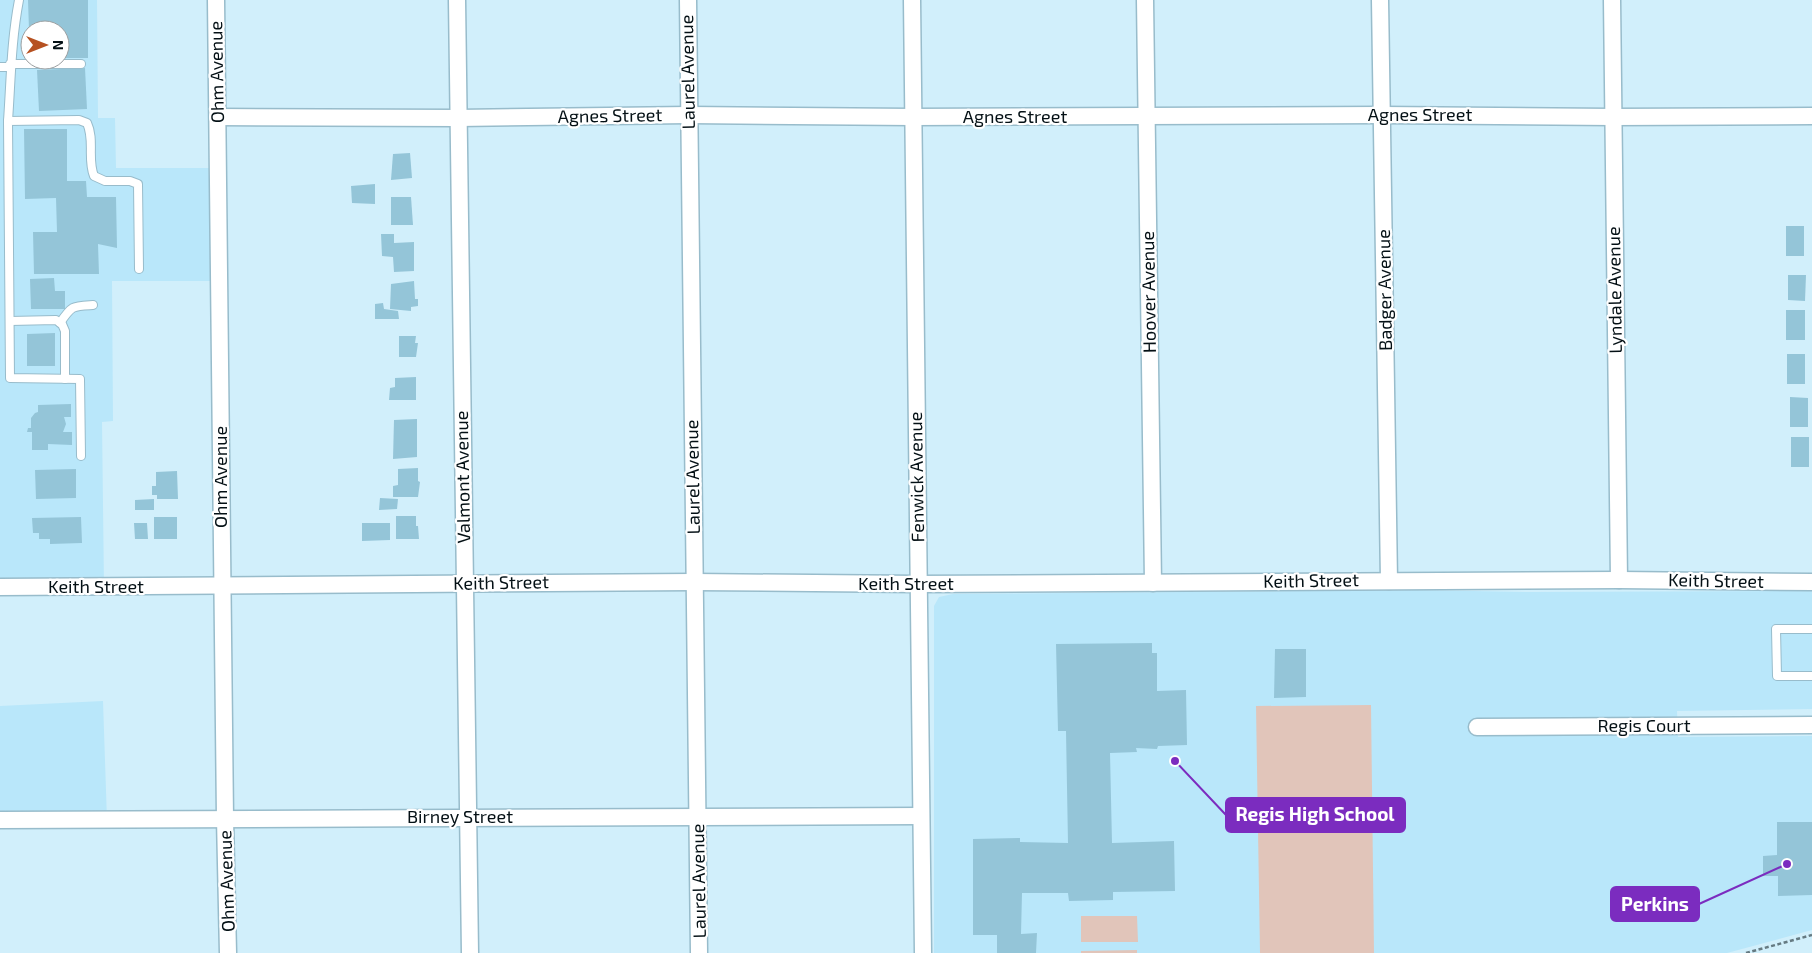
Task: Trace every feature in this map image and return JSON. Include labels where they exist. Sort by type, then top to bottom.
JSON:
[{"type":"street","name":"Ohm Avenue","points":[[216,0],[228,953]]},
{"type":"street","name":"Valmont Avenue","points":[[457,0],[470,953]]},
{"type":"street","name":"Laurel Avenue","points":[[688,0],[699,953]]},
{"type":"street","name":"Fenwick Avenue","points":[[912,0],[923,953]]},
{"type":"street","name":"Hoover Avenue","points":[[1145,0],[1153,583]]},
{"type":"street","name":"Badger Avenue","points":[[1380,0],[1389,581]]},
{"type":"street","name":"Lyndale Avenue","points":[[1612,0],[1619,580]]},
{"type":"street","name":"Agnes Street","points":[[218,117],[458,118],[689,115],[913,117],[1812,116]]},
{"type":"street","name":"Keith Street","points":[[0,588],[694,582],[918,584],[1619,580],[1812,582]]},
{"type":"street","name":"Regis Court","points":[[1477,727],[1812,725]]},
{"type":"street","name":"Birney Street","points":[[0,820],[921,816]]},
{"type":"lane","points":[[19,0],[10,65],[6,119],[10,279],[10,378],[80,379],[81,456]]},
{"type":"lane","points":[[0,66],[81,64]]},
{"type":"lane","points":[[6,119],[79,120],[87,123],[91,130],[90,168],[94,176],[105,181],[130,181],[138,184],[139,269]]},
{"type":"lane","points":[[0,279],[10,279]]},
{"type":"lane","points":[[60,323],[67,312],[74,306],[93,305]]},
{"type":"lane","points":[[10,321],[56,320],[60,323],[65,331],[65,379]]},
{"type":"lane","points":[[0,370],[10,370]]},
{"type":"lane","points":[[1812,629],[1776,629],[1777,676],[1812,676]]},
{"type":"path","points":[[1746,953],[1812,935]]},
{"type":"shaded area","points":[[0,0],[97,0],[98,118],[115,118],[116,168],[219,168],[220,281],[112,281],[113,421],[102,422],[104,587],[0,587]]},
{"type":"shaded area","points":[[1418,590],[1531,592],[1812,591],[1812,709],[1677,711],[1678,737],[1812,736],[1812,930],[1727,953],[934,953],[934,606],[939,597],[953,594]]},
{"type":"shaded area","points":[[103,701],[107,820],[0,820],[0,706]]},
{"type":"shaded area","points":[[1371,705],[1374,953],[1260,953],[1256,706]]},
{"type":"shaded area","points":[[1081,916],[1137,916],[1138,942],[1081,942]]},
{"type":"shaded area","points":[[1137,950],[1137,953],[1081,953],[1081,951]]},
{"type":"building","points":[[28,0],[88,0],[88,58],[70,58],[70,20],[29,20]]},
{"type":"building","points":[[85,68],[87,109],[39,111],[37,70]]},
{"type":"building","points":[[24,129],[67,129],[67,181],[86,181],[87,197],[116,197],[117,248],[98,244],[99,274],[34,274],[33,232],[57,232],[56,198],[25,199]]},
{"type":"building","points":[[410,153],[412,178],[391,180],[393,154]]},
{"type":"building","points":[[375,184],[375,204],[352,203],[351,186]]},
{"type":"building","points":[[391,197],[411,197],[413,225],[391,225]]},
{"type":"building","points":[[1786,226],[1804,226],[1804,256],[1786,256]]},
{"type":"building","points":[[381,234],[394,234],[394,243],[414,242],[414,271],[394,272],[393,257],[382,256]]},
{"type":"building","points":[[1788,275],[1806,275],[1805,301],[1788,300]]},
{"type":"building","points":[[54,278],[55,291],[65,291],[65,309],[31,309],[30,279]]},
{"type":"building","points":[[414,281],[415,299],[418,299],[418,306],[411,307],[411,311],[390,309],[391,284]]},
{"type":"building","points":[[383,303],[384,309],[398,311],[399,319],[375,319],[375,304]]},
{"type":"building","points":[[1786,310],[1805,310],[1805,340],[1786,340]]},
{"type":"building","points":[[55,333],[55,366],[27,366],[27,334]]},
{"type":"building","points":[[399,336],[416,336],[415,343],[418,343],[416,357],[399,357]]},
{"type":"building","points":[[1787,354],[1805,354],[1805,384],[1787,384]]},
{"type":"building","points":[[416,377],[416,400],[389,400],[390,388],[395,387],[395,378]]},
{"type":"building","points":[[1790,397],[1808,398],[1808,427],[1790,427]]},
{"type":"building","points":[[71,404],[71,417],[64,417],[66,424],[63,432],[72,432],[72,445],[48,444],[48,450],[32,450],[32,432],[27,432],[28,428],[31,428],[31,418],[38,412],[38,405]]},
{"type":"building","points":[[417,419],[417,457],[393,459],[394,420]]},
{"type":"building","points":[[1791,437],[1809,437],[1809,467],[1791,467]]},
{"type":"building","points":[[418,468],[418,481],[420,482],[418,497],[393,497],[393,486],[398,485],[398,469]]},
{"type":"building","points":[[76,469],[76,498],[36,499],[35,470]]},
{"type":"building","points":[[177,471],[178,499],[157,499],[157,495],[152,495],[152,486],[156,486],[156,472]]},
{"type":"building","points":[[380,498],[398,499],[397,509],[379,510]]},
{"type":"building","points":[[154,499],[154,510],[135,510],[135,500]]},
{"type":"building","points":[[396,516],[416,516],[419,539],[396,539]]},
{"type":"building","points":[[81,517],[82,543],[50,544],[50,539],[39,539],[39,533],[33,533],[32,518]]},
{"type":"building","points":[[154,517],[177,517],[177,539],[154,539]]},
{"type":"building","points":[[134,523],[147,523],[148,539],[135,539]]},
{"type":"building","points":[[362,523],[390,523],[390,540],[362,541]]},
{"type":"building","points":[[1152,643],[1152,653],[1157,653],[1157,691],[1186,690],[1187,745],[1158,746],[1157,749],[1136,748],[1137,752],[1110,753],[1112,843],[1174,841],[1175,891],[1113,892],[1113,900],[1069,901],[1068,893],[1022,893],[1021,934],[1037,933],[1036,953],[997,953],[997,935],[973,935],[973,839],[1020,838],[1020,842],[1068,843],[1066,731],[1058,731],[1056,644]]},
{"type":"building","points":[[1275,649],[1306,649],[1306,697],[1274,698]]},
{"type":"building","points":[[1777,822],[1812,822],[1812,895],[1778,896],[1778,876],[1763,876],[1763,856],[1777,855]]},
{"type":"place","name":"Regis High School","points":[[1175,761]]},
{"type":"place","name":"Perkins","points":[[1787,864]]}]
